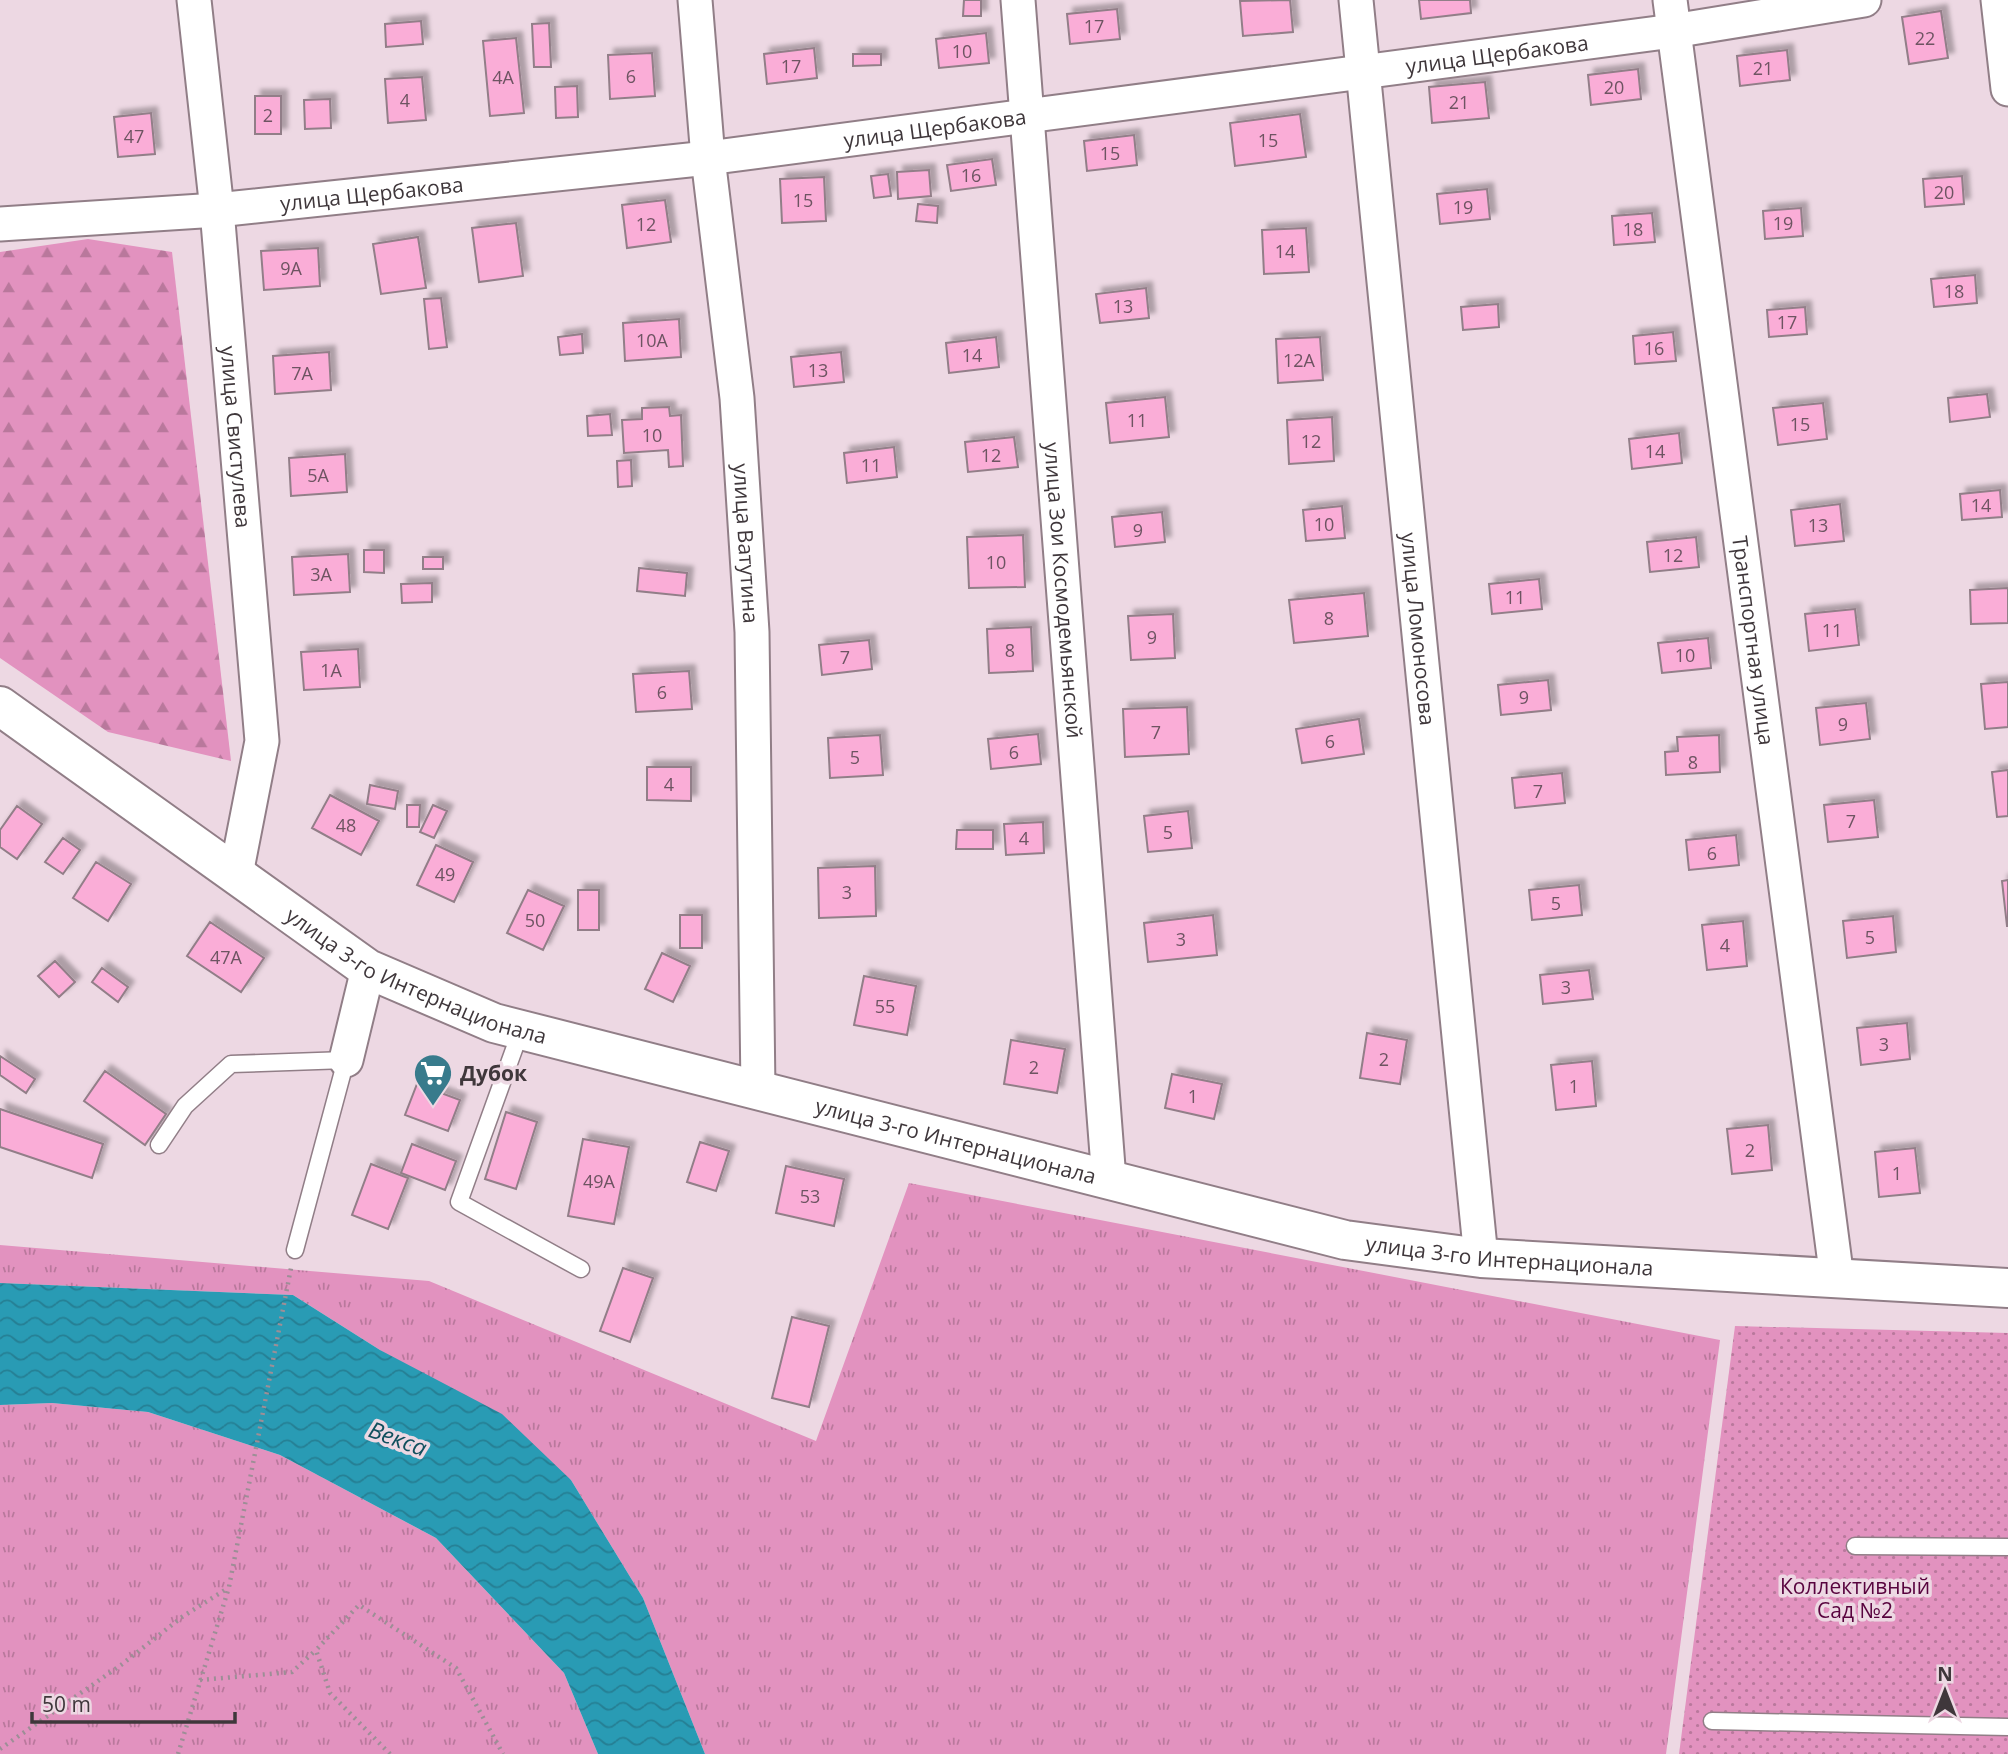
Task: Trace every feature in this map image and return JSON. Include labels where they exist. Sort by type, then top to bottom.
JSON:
[{"type":"main road","name":"улица 3-го Интернационала","points":[[0,706],[368,969],[494,1023],[1345,1240],[1481,1258],[2008,1289]]},
{"type":"street","name":"улица Свистулева","points":[[194,0],[217,210],[262,741],[236,874]]},
{"type":"street","name":"улица Ватутина","points":[[695,0],[708,158],[737,398],[752,632],[758,1090]]},
{"type":"street","name":"улица Зои Космодемьянской","points":[[1018,0],[1109,1180]]},
{"type":"street","name":"улица Ломоносова","points":[[1356,0],[1481,1258]]},
{"type":"street","name":"улица Щербакова","points":[[0,224],[217,210],[708,158],[1364,71],[1672,15],[1864,0]]},
{"type":"street","points":[[1998,0],[2008,89]]},
{"type":"street","name":"Транспортная улица","points":[[1672,15],[1837,1279]]},
{"type":"street","points":[[346,1060],[368,969]]},
{"type":"lane","points":[[521,1030],[459,1202],[581,1269]]},
{"type":"lane","points":[[159,1146],[186,1106],[231,1064],[346,1060],[295,1250]]},
{"type":"lane","points":[[1855,1546],[2008,1547]]},
{"type":"lane","points":[[1712,1721],[2008,1727]]},
{"type":"path","points":[[178,1754],[229,1587],[295,1250]]},
{"type":"path","points":[[0,1749],[121,1665],[182,1617],[229,1587]]},
{"type":"path","points":[[200,1680],[292,1672],[359,1605],[456,1668],[503,1754]]},
{"type":"path","points":[[316,1650],[330,1693],[390,1754]]},
{"type":"green space","points":[[88,239],[172,252],[231,761],[108,732],[0,658],[0,252]]},
{"type":"green space","points":[[909,1183],[1720,1340],[1666,1754],[705,1754],[643,1598],[571,1480],[380,1350],[293,1295],[0,1283],[0,1245],[429,1281],[816,1441]]},
{"type":"green space","name":"Коллективный Сад №2","points":[[1735,1326],[2008,1333],[2008,1754],[1679,1754]]},
{"type":"green space","points":[[52,1403],[148,1412],[280,1455],[436,1538],[564,1673],[598,1754],[0,1754],[0,1405]]},
{"type":"water","name":"Векса","points":[[0,1283],[293,1295],[380,1350],[502,1414],[571,1480],[643,1598],[705,1754],[598,1754],[564,1673],[436,1538],[280,1455],[148,1412],[52,1403],[0,1405]]},
{"type":"building","points":[[964,0],[981,0],[981,16],[963,16]]},
{"type":"building","points":[[1290,0],[1293,32],[1243,36],[1240,1]]},
{"type":"building","points":[[1419,0],[1470,0],[1471,13],[1421,19]]},
{"type":"building","points":[[1117,9],[1120,39],[1070,44],[1067,14]]},
{"type":"building","points":[[1941,11],[1948,58],[1909,64],[1902,17]]},
{"type":"building","points":[[421,21],[423,44],[386,47],[385,24]]},
{"type":"building","points":[[549,23],[551,67],[534,67],[532,24]]},
{"type":"building","points":[[986,33],[989,63],[939,68],[936,39]]},
{"type":"building","points":[[516,38],[524,113],[490,116],[483,41]]},
{"type":"building","points":[[814,48],[817,78],[767,84],[764,54]]},
{"type":"building","points":[[1787,50],[1790,80],[1740,86],[1737,56]]},
{"type":"building","points":[[652,53],[655,96],[610,99],[608,55]]},
{"type":"building","points":[[853,54],[881,54],[881,65],[853,66]]},
{"type":"building","points":[[1638,69],[1641,99],[1591,105],[1588,75]]},
{"type":"building","points":[[422,77],[426,120],[388,123],[385,79]]},
{"type":"building","points":[[1485,82],[1489,118],[1432,123],[1429,87]]},
{"type":"building","points":[[577,86],[578,117],[556,118],[555,87]]},
{"type":"building","points":[[255,96],[281,96],[281,134],[255,134]]},
{"type":"building","points":[[330,99],[331,128],[305,129],[304,100]]},
{"type":"building","points":[[151,113],[155,154],[118,157],[114,117]]},
{"type":"building","points":[[1300,114],[1306,157],[1235,166],[1230,123]]},
{"type":"building","points":[[1134,135],[1137,165],[1087,171],[1084,141]]},
{"type":"building","points":[[992,159],[996,185],[951,191],[947,165]]},
{"type":"building","points":[[929,170],[931,196],[898,199],[897,172]]},
{"type":"building","points":[[888,174],[891,196],[874,198],[871,176]]},
{"type":"building","points":[[1962,176],[1964,204],[1925,207],[1923,179]]},
{"type":"building","points":[[824,177],[826,221],[782,223],[780,179]]},
{"type":"building","points":[[1487,189],[1490,219],[1440,224],[1437,194]]},
{"type":"building","points":[[665,200],[671,242],[627,248],[622,205]]},
{"type":"building","points":[[918,204],[938,206],[937,223],[916,221]]},
{"type":"building","points":[[1801,208],[1803,236],[1765,239],[1763,211]]},
{"type":"building","points":[[1652,213],[1655,242],[1614,245],[1612,216]]},
{"type":"building","points":[[516,223],[523,276],[479,282],[472,228]]},
{"type":"building","points":[[1306,228],[1309,272],[1264,274],[1262,230]]},
{"type":"building","points":[[418,237],[426,288],[381,294],[373,244]]},
{"type":"building","points":[[318,248],[320,286],[264,290],[261,251]]},
{"type":"building","points":[[1975,275],[1977,303],[1934,307],[1931,279]]},
{"type":"building","points":[[1146,288],[1149,318],[1100,323],[1096,294]]},
{"type":"building","points":[[441,298],[447,347],[429,349],[424,299]]},
{"type":"building","points":[[1498,304],[1499,327],[1463,330],[1461,307]]},
{"type":"building","points":[[1805,307],[1807,334],[1769,337],[1767,310]]},
{"type":"building","points":[[679,319],[681,357],[625,361],[623,323]]},
{"type":"building","points":[[1673,332],[1676,361],[1635,364],[1633,336]]},
{"type":"building","points":[[582,334],[583,353],[560,355],[558,337]]},
{"type":"building","points":[[996,337],[999,367],[949,373],[946,343]]},
{"type":"building","points":[[1320,337],[1323,380],[1278,383],[1276,339]]},
{"type":"building","points":[[329,352],[331,390],[275,394],[273,356]]},
{"type":"building","points":[[841,352],[844,382],[794,387],[791,357]]},
{"type":"building","points":[[1987,394],[1990,417],[1950,422],[1948,398]]},
{"type":"building","points":[[1165,397],[1169,437],[1110,443],[1106,403]]},
{"type":"building","points":[[1823,403],[1827,439],[1778,445],[1773,408]]},
{"type":"building","points":[[669,407],[670,416],[681,415],[683,466],[669,467],[668,450],[624,453],[622,420],[642,419],[642,408]]},
{"type":"building","points":[[610,414],[612,435],[588,436],[587,416]]},
{"type":"building","points":[[1332,417],[1334,461],[1289,464],[1287,420]]},
{"type":"building","points":[[1679,433],[1682,463],[1632,469],[1629,439]]},
{"type":"building","points":[[1014,437],[1018,467],[968,472],[965,442]]},
{"type":"building","points":[[894,447],[897,477],[847,483],[844,453]]},
{"type":"building","points":[[345,454],[347,492],[291,496],[289,458]]},
{"type":"building","points":[[631,460],[632,486],[618,487],[617,461]]},
{"type":"building","points":[[2000,490],[2002,517],[1962,520],[1960,494]]},
{"type":"building","points":[[1840,504],[1844,541],[1795,546],[1791,510]]},
{"type":"building","points":[[1342,506],[1345,538],[1306,541],[1303,510]]},
{"type":"building","points":[[1162,512],[1165,542],[1115,547],[1112,517]]},
{"type":"building","points":[[1023,535],[1025,587],[969,588],[967,537]]},
{"type":"building","points":[[1696,537],[1699,567],[1650,572],[1647,542]]},
{"type":"building","points":[[364,550],[384,550],[384,573],[364,572]]},
{"type":"building","points":[[348,554],[350,592],[294,595],[292,557]]},
{"type":"building","points":[[423,557],[443,557],[443,569],[423,569]]},
{"type":"building","points":[[639,568],[687,573],[685,596],[637,591]]},
{"type":"building","points":[[1539,579],[1542,609],[1492,614],[1489,584]]},
{"type":"building","points":[[432,583],[432,602],[402,603],[401,584]]},
{"type":"building","points":[[2008,588],[2008,623],[1971,624],[1970,590]]},
{"type":"building","points":[[1364,593],[1368,636],[1294,643],[1289,600]]},
{"type":"building","points":[[1855,609],[1859,645],[1809,651],[1805,614]]},
{"type":"building","points":[[1173,614],[1175,658],[1131,660],[1128,616]]},
{"type":"building","points":[[1031,627],[1033,671],[989,673],[987,629]]},
{"type":"building","points":[[1708,638],[1711,668],[1662,673],[1658,643]]},
{"type":"building","points":[[869,640],[872,669],[822,675],[819,645]]},
{"type":"building","points":[[358,649],[360,687],[304,690],[301,652]]},
{"type":"building","points":[[689,671],[692,709],[636,712],[633,674]]},
{"type":"building","points":[[1548,680],[1551,710],[1501,715],[1498,685]]},
{"type":"building","points":[[2008,682],[2008,727],[1985,729],[1981,684]]},
{"type":"building","points":[[1866,703],[1870,739],[1820,745],[1816,708]]},
{"type":"building","points":[[1187,707],[1189,754],[1125,757],[1123,709]]},
{"type":"building","points":[[1359,719],[1364,754],[1302,763],[1296,729]]},
{"type":"building","points":[[1038,734],[1041,764],[991,769],[988,739]]},
{"type":"building","points":[[880,735],[883,775],[830,778],[828,738]]},
{"type":"building","points":[[1719,735],[1720,772],[1666,775],[1665,752],[1678,751],[1677,737]]},
{"type":"building","points":[[647,767],[691,767],[691,801],[647,800]]},
{"type":"building","points":[[2008,770],[2008,816],[1997,817],[1992,772]]},
{"type":"building","points":[[1562,773],[1565,803],[1515,808],[1512,778]]},
{"type":"building","points":[[370,785],[398,791],[395,809],[367,804]]},
{"type":"building","points":[[330,795],[379,821],[361,855],[312,828]]},
{"type":"building","points":[[1874,800],[1878,837],[1828,842],[1824,805]]},
{"type":"building","points":[[407,805],[420,805],[419,827],[407,827]]},
{"type":"building","points":[[433,805],[447,811],[434,838],[420,832]]},
{"type":"building","points":[[17,806],[42,824],[17,859],[0,847],[0,830]]},
{"type":"building","points":[[1188,811],[1192,848],[1148,852],[1144,816]]},
{"type":"building","points":[[1043,822],[1044,853],[1006,855],[1004,824]]},
{"type":"building","points":[[957,830],[993,830],[993,849],[956,849]]},
{"type":"building","points":[[1736,835],[1739,865],[1689,870],[1686,840]]},
{"type":"building","points":[[63,838],[80,850],[63,874],[45,862]]},
{"type":"building","points":[[436,845],[473,862],[454,902],[417,885]]},
{"type":"building","points":[[96,862],[131,884],[108,921],[73,898]]},
{"type":"building","points":[[875,866],[876,916],[819,918],[818,868]]},
{"type":"building","points":[[2008,880],[2008,926],[2007,926],[2002,881]]},
{"type":"building","points":[[1579,885],[1582,915],[1532,920],[1529,890]]},
{"type":"building","points":[[528,890],[564,906],[543,950],[507,933]]},
{"type":"building","points":[[578,890],[599,890],[599,930],[578,930]]},
{"type":"building","points":[[680,915],[702,915],[702,948],[680,948]]},
{"type":"building","points":[[1213,915],[1217,955],[1148,962],[1144,923]]},
{"type":"building","points":[[1893,916],[1896,952],[1847,958],[1843,921]]},
{"type":"building","points":[[1743,921],[1747,966],[1707,970],[1702,925]]},
{"type":"building","points":[[210,922],[264,958],[241,992],[187,956]]},
{"type":"building","points":[[662,953],[690,966],[673,1002],[645,989]]},
{"type":"building","points":[[55,961],[75,982],[59,997],[38,976]]},
{"type":"building","points":[[102,968],[128,987],[118,1002],[92,982]]},
{"type":"building","points":[[1589,970],[1593,999],[1543,1004],[1540,975]]},
{"type":"building","points":[[864,976],[916,986],[907,1035],[854,1025]]},
{"type":"building","points":[[1907,1023],[1910,1059],[1861,1065],[1857,1028]]},
{"type":"building","points":[[1367,1033],[1407,1040],[1400,1084],[1360,1078]]},
{"type":"building","points":[[1011,1040],[1065,1049],[1057,1093],[1004,1084]]},
{"type":"building","points":[[0,1056],[35,1079],[26,1093],[0,1075]]},
{"type":"building","points":[[1592,1061],[1596,1106],[1556,1110],[1551,1065]]},
{"type":"building","points":[[105,1071],[166,1114],[145,1145],[84,1101]]},
{"type":"building","points":[[1172,1074],[1222,1084],[1214,1119],[1165,1108]]},
{"type":"building","name":"Дубок","points":[[417,1084],[460,1100],[448,1131],[405,1115]]},
{"type":"building","points":[[0,1109],[103,1144],[92,1178],[0,1147]]},
{"type":"building","points":[[506,1112],[537,1122],[516,1189],[485,1179]]},
{"type":"building","points":[[1768,1125],[1772,1170],[1732,1174],[1727,1129]]},
{"type":"building","points":[[583,1139],[629,1147],[614,1224],[568,1216]]},
{"type":"building","points":[[700,1142],[729,1151],[716,1191],[687,1182]]},
{"type":"building","points":[[412,1144],[456,1161],[445,1190],[401,1173]]},
{"type":"building","points":[[1915,1148],[1920,1193],[1879,1197],[1875,1152]]},
{"type":"building","points":[[371,1164],[408,1178],[388,1229],[352,1215]]},
{"type":"building","points":[[786,1166],[844,1179],[834,1226],[776,1213]]},
{"type":"building","points":[[623,1268],[653,1278],[630,1342],[600,1331]]},
{"type":"building","points":[[792,1317],[829,1326],[809,1407],[772,1398]]},
{"type":"place","name":"Дубок","points":[[433,1107]]}]
